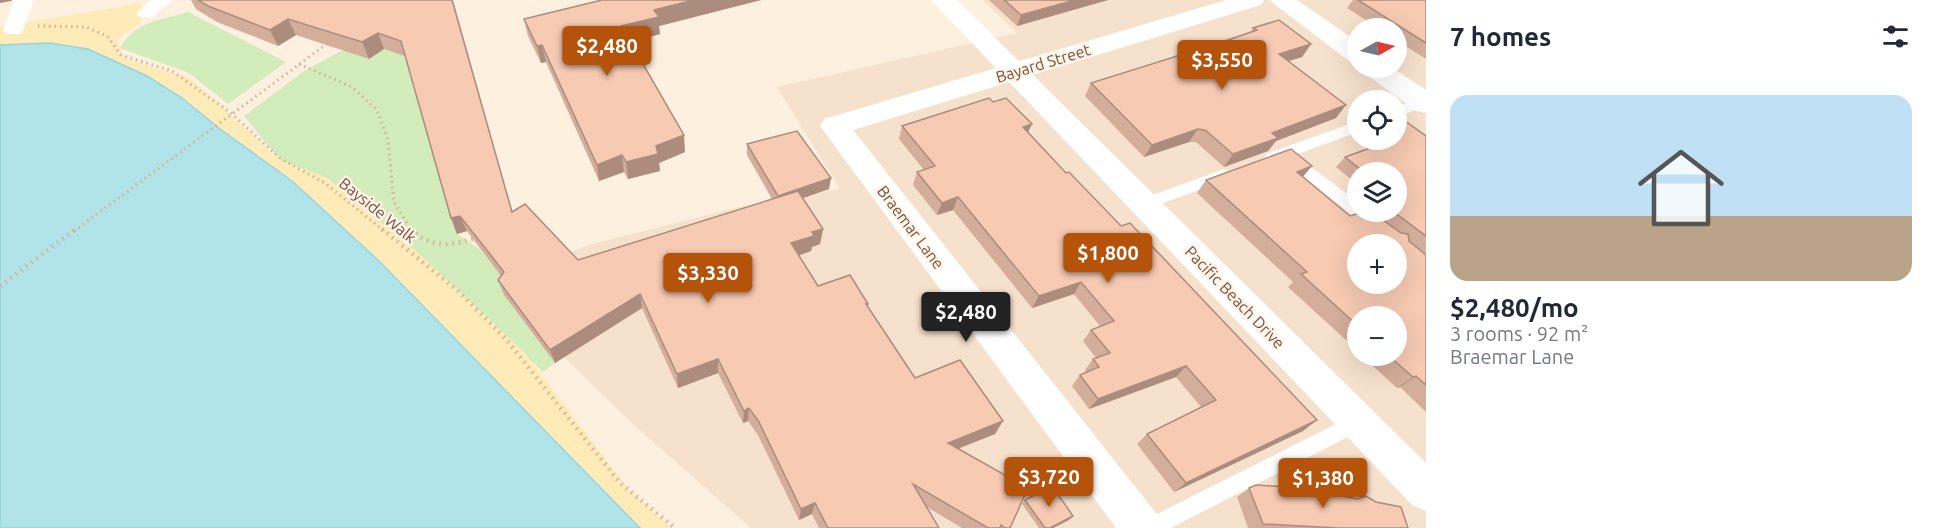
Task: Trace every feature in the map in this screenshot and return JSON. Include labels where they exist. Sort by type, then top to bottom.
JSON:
[{"type":"street","points":[[13,30],[24,0]]},
{"type":"street","points":[[146,13],[163,0]]},
{"type":"street","name":"Pacific Beach Drive","points":[[944,0],[1426,491]]},
{"type":"street","name":"Bayard Street","points":[[834,126],[1252,0]]},
{"type":"street","points":[[1281,0],[1347,47]]},
{"type":"street","points":[[1389,78],[1425,103]]},
{"type":"street","name":"Braemar Lane","points":[[834,126],[1140,528]]},
{"type":"lane","points":[[1407,109],[1425,103]]},
{"type":"lane","points":[[1144,204],[1347,130]]},
{"type":"lane","points":[[1283,153],[1347,202]]},
{"type":"lane","points":[[1150,528],[1358,422]]},
{"type":"path","name":"Bayside Walk","points":[[13,30],[42,26],[86,27],[107,36],[122,55],[172,70],[231,112],[280,159],[325,183],[458,291],[506,339],[620,483],[675,528]]},
{"type":"path","points":[[0,286],[231,112],[328,43]]},
{"type":"path","points":[[299,63],[329,75],[358,91],[378,110],[388,133],[389,182],[396,210],[422,240],[437,245],[462,243],[486,236]]},
{"type":"shaded area","points":[[983,0],[1426,0],[1426,528],[751,528],[626,418],[491,284],[589,245],[739,207],[840,189],[777,87],[1017,33]]},
{"type":"green space","points":[[188,12],[286,62],[228,104],[189,73],[120,48],[133,32],[141,27]]},
{"type":"green space","points":[[405,48],[457,234],[480,249],[510,287],[504,295],[555,363],[543,372],[420,255],[327,178],[281,161],[244,116],[304,71],[343,50],[369,59],[384,49],[396,53]]},
{"type":"sand","points":[[142,3],[141,23],[117,39],[124,58],[190,78],[281,161],[327,178],[420,255],[525,353],[629,490],[671,528],[441,528],[0,166],[0,27]]},
{"type":"water","points":[[50,43],[88,49],[147,76],[182,98],[220,129],[292,181],[379,261],[640,528],[0,528],[0,45]]},
{"type":"building","points":[[198,0],[452,0],[512,212],[525,204],[578,260],[798,191],[823,229],[812,232],[814,236],[791,243],[818,286],[850,275],[868,304],[866,304],[915,378],[960,360],[1003,421],[948,443],[1028,488],[1010,528],[1001,525],[1000,528],[988,528],[913,484],[939,528],[828,528],[815,503],[801,509],[759,422],[749,408],[744,411],[718,359],[677,374],[640,294],[550,350],[498,280],[504,272],[460,216],[451,218],[401,41],[378,33],[362,42],[288,19],[270,30]]},
{"type":"building","points":[[602,0],[694,0],[654,10],[659,17],[621,26],[684,135],[656,146],[658,154],[626,162],[622,155],[597,165],[542,45],[537,46],[524,19]]},
{"type":"building","points":[[1004,0],[1075,0],[1021,15]]},
{"type":"building","points":[[1358,0],[1426,0],[1426,43],[1407,31],[1407,18],[1386,18]]},
{"type":"building","points":[[1279,20],[1311,44],[1279,54],[1346,105],[1272,133],[1278,138],[1233,154],[1205,130],[1198,129],[1152,145],[1091,83],[1225,41],[1257,30],[1253,28]]},
{"type":"building","points":[[989,98],[993,102],[1006,98],[1032,124],[1023,127],[1066,173],[1069,172],[1121,226],[1130,223],[1317,420],[1186,483],[1147,434],[1216,400],[1186,366],[1098,399],[1080,375],[1099,367],[1093,359],[1110,353],[1091,330],[1114,321],[1081,282],[1039,296],[958,197],[942,203],[917,172],[935,166],[902,126]]},
{"type":"building","points":[[1407,122],[1426,136],[1426,236],[1407,222],[1407,162],[1351,162],[1345,157],[1365,150],[1407,150]]},
{"type":"building","points":[[797,131],[831,178],[778,196],[747,144]]},
{"type":"building","points":[[1291,149],[1312,166],[1297,172],[1347,214],[1347,222],[1386,222],[1401,233],[1408,234],[1409,241],[1426,255],[1426,385],[1400,366],[1407,366],[1407,306],[1347,306],[1347,316],[1301,274],[1307,272],[1206,180]]},
{"type":"building","points":[[1256,485],[1304,488],[1357,499],[1366,496],[1376,502],[1401,507],[1408,528],[1338,528],[1263,524],[1249,488]]},
{"type":"building","points":[[1052,486],[1073,516],[1050,528],[1045,528],[1025,500]]}]
